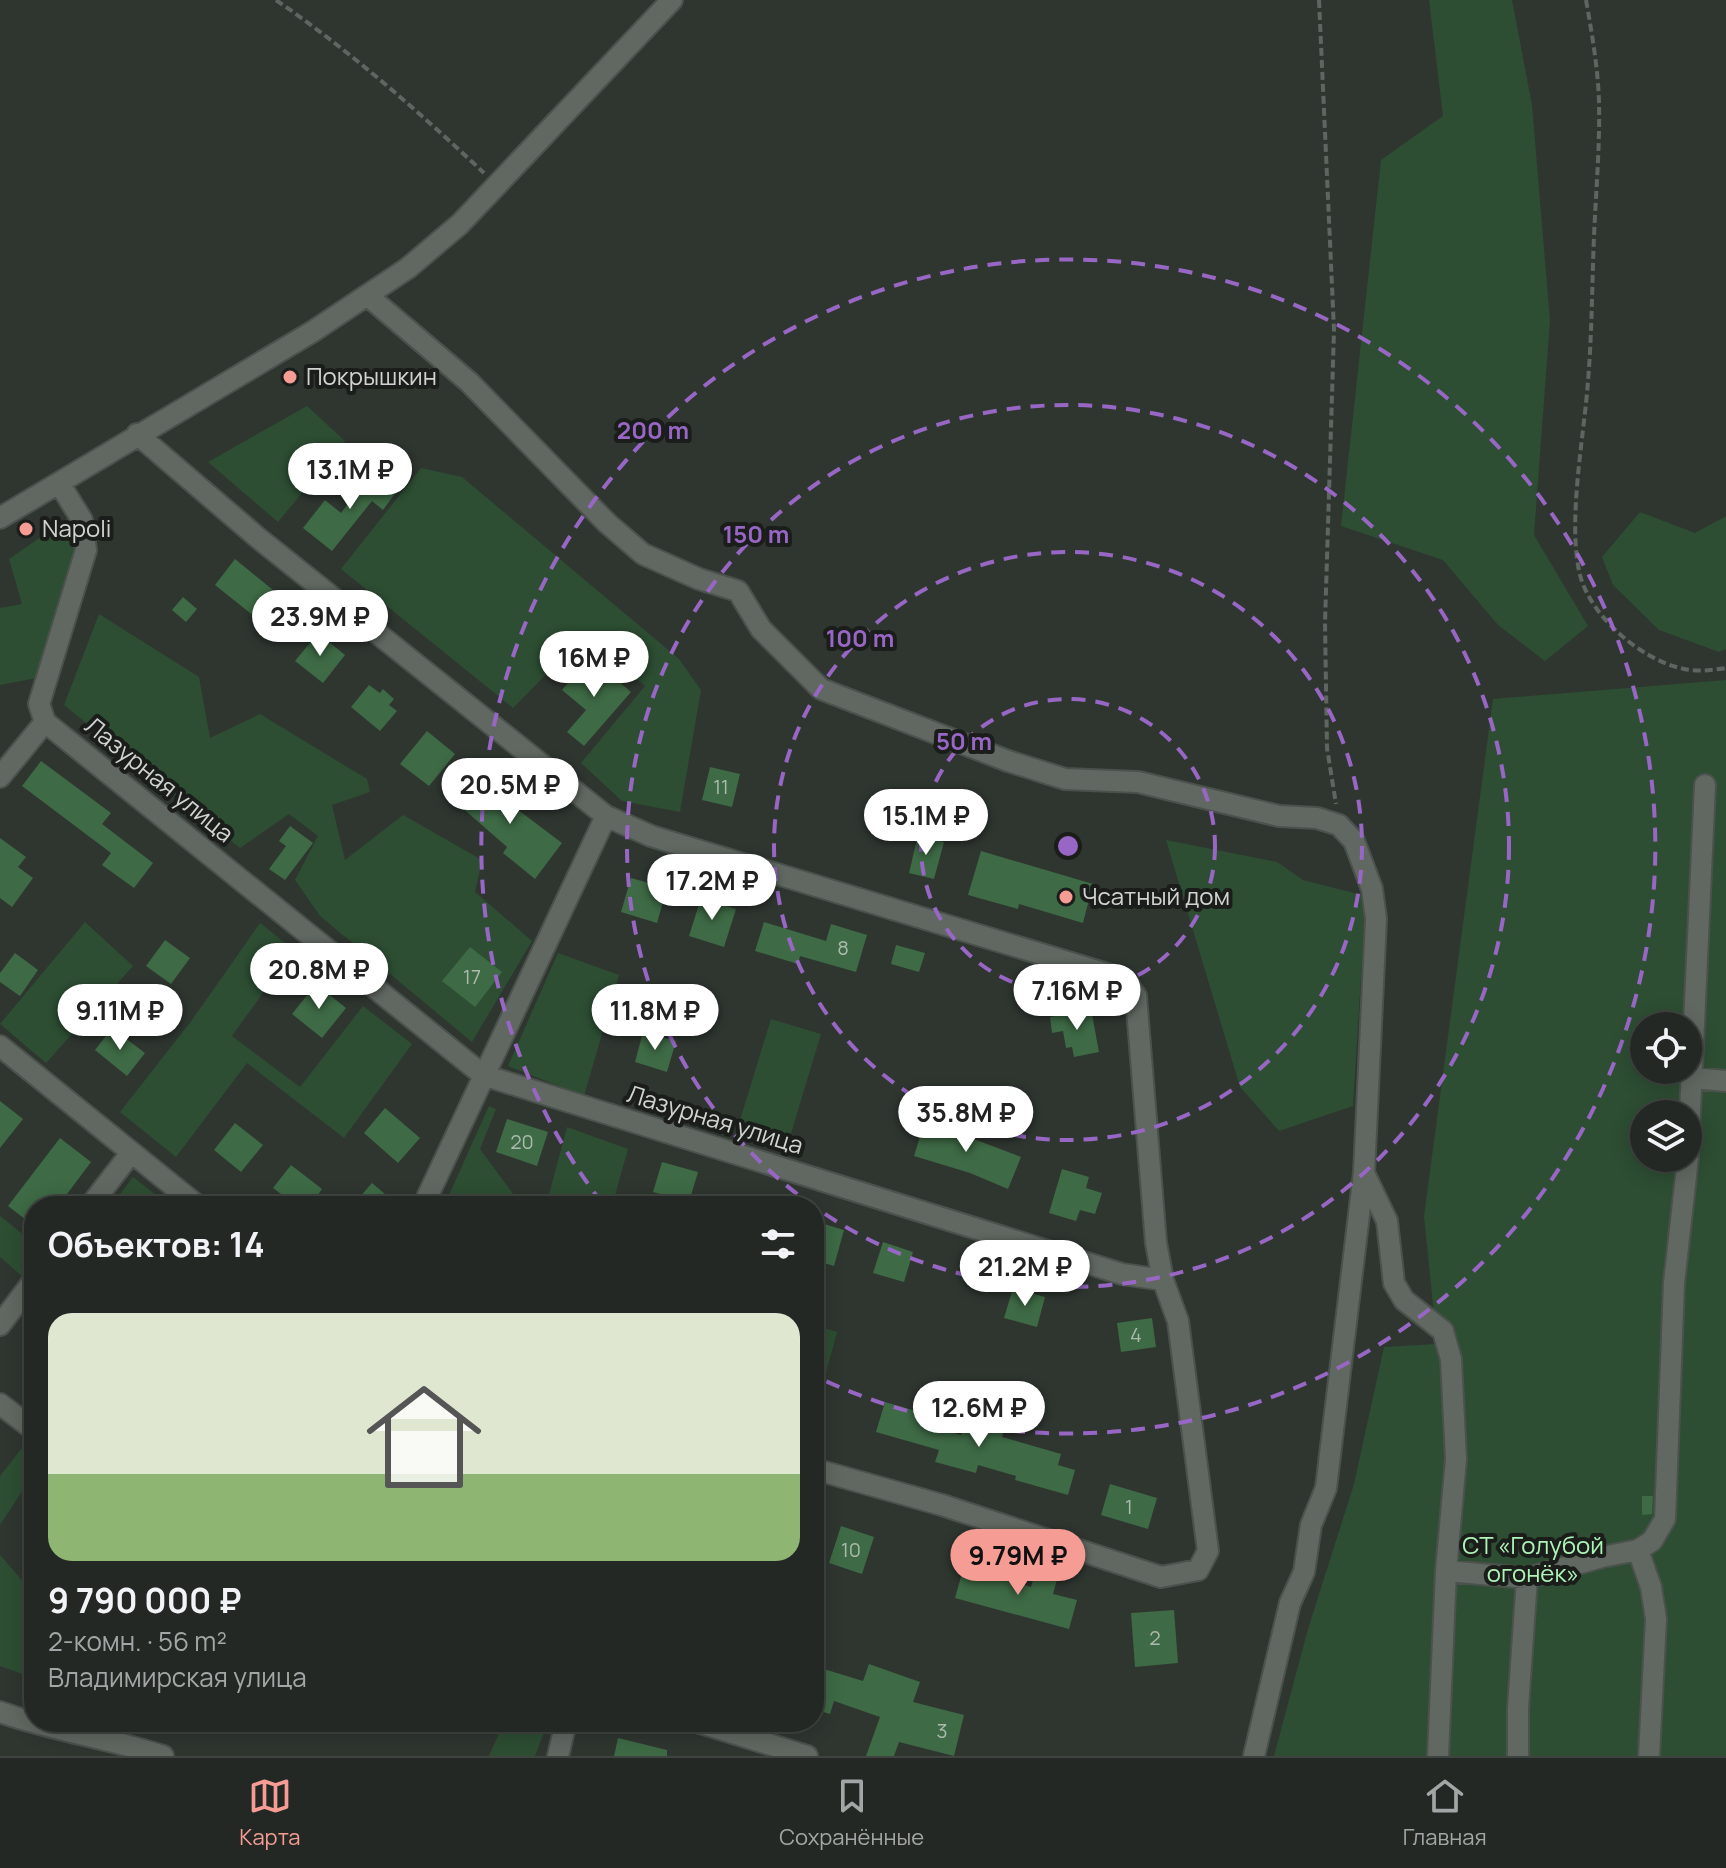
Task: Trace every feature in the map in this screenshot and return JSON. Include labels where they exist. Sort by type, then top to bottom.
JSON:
[{"type":"street","points":[[0,518],[368,296],[408,268],[460,224],[672,0]]},
{"type":"street","points":[[368,296],[469,382],[607,523],[643,554],[699,579],[738,591],[761,629],[821,689],[995,756],[1065,779],[1138,782],[1279,816],[1317,818],[1339,825],[1354,841],[1372,889],[1376,919],[1364,1173],[1326,1488],[1311,1525],[1304,1572],[1290,1603],[1254,1756]]},
{"type":"street","points":[[137,434],[257,537],[606,816],[651,836],[1124,979],[1136,996],[1156,1243],[1163,1280],[1178,1321],[1208,1551],[1198,1570],[1161,1577],[942,1505],[824,1472]]},
{"type":"street","points":[[45,722],[39,704],[86,550],[82,520],[59,483]]},
{"type":"street","name":"Лазурная улица","points":[[0,777],[45,722],[483,1075],[1122,1274],[1163,1280]]},
{"type":"street","points":[[1694,1012],[1705,785]]},
{"type":"street","points":[[428,1196],[606,816]]},
{"type":"street","points":[[0,1046],[185,1196]]},
{"type":"street","points":[[1702,1079],[1726,1081]]},
{"type":"street","points":[[98,1196],[131,1153]]},
{"type":"street","points":[[1446,1571],[1527,1578],[1638,1550],[1660,1531],[1665,1519],[1674,1283],[1686,1172]]},
{"type":"street","points":[[1364,1173],[1387,1221],[1394,1283],[1404,1300],[1443,1331],[1451,1359],[1456,1459],[1446,1571],[1438,1756]]},
{"type":"street","points":[[0,1325],[24,1293]]},
{"type":"street","points":[[0,1404],[24,1422]]},
{"type":"street","points":[[1638,1550],[1651,1587],[1656,1619],[1649,1756]]},
{"type":"street","points":[[1518,1756],[1518,1708],[1527,1578]]},
{"type":"street","points":[[0,1712],[24,1720]]},
{"type":"street","points":[[70,1732],[163,1756]]},
{"type":"street","points":[[558,1756],[564,1732]]},
{"type":"street","points":[[729,1732],[807,1756]]},
{"type":"path","points":[[276,0],[410,105],[497,186]]},
{"type":"path","points":[[1319,0],[1334,330],[1325,623],[1327,748],[1339,825]]},
{"type":"path","points":[[1586,0],[1595,50],[1599,103],[1588,380],[1577,495],[1580,574],[1586,591],[1600,613],[1631,642],[1657,660],[1684,669],[1726,668]]},
{"type":"green space","points":[[1429,0],[1512,0],[1532,105],[1550,320],[1534,535],[1588,626],[1545,661],[1498,625],[1443,560],[1341,526],[1381,160],[1443,116]]},
{"type":"green space","points":[[307,406],[345,441],[278,522],[208,462]]},
{"type":"green space","points":[[421,468],[462,477],[679,659],[701,690],[680,812],[622,801],[581,763],[645,686],[584,636],[513,708],[341,569]]},
{"type":"green space","points":[[1640,512],[1695,533],[1726,516],[1726,649],[1719,652],[1659,630],[1613,585],[1602,557]]},
{"type":"green space","points":[[74,514],[84,554],[42,677],[0,685],[0,608],[22,604],[9,559]]},
{"type":"green space","points":[[99,614],[199,677],[210,738],[260,714],[367,779],[370,792],[332,805],[345,860],[403,815],[482,860],[475,892],[532,941],[472,1042],[320,916],[295,880],[318,836],[289,814],[240,848],[64,705]]},
{"type":"green space","name":"СТ «Голубой огонёк»","points":[[1726,680],[1726,1756],[1274,1756],[1308,1629],[1354,1484],[1384,1347],[1437,1344],[1424,1216],[1493,699]]},
{"type":"green space","points":[[1166,840],[1277,862],[1303,880],[1366,896],[1353,1106],[1279,1131],[1240,1087]]},
{"type":"green space","points":[[85,922],[133,966],[46,1063],[0,1024]]},
{"type":"green space","points":[[260,923],[294,950],[232,1036],[300,1087],[363,1006],[412,1044],[344,1138],[247,1063],[176,1157],[120,1112],[192,1020]]},
{"type":"green space","points":[[558,953],[619,975],[584,1096],[508,1066]]},
{"type":"green space","points":[[771,1019],[821,1034],[786,1150],[736,1133]]},
{"type":"green space","points":[[489,1106],[496,1109],[480,1149],[515,1196],[448,1196]]},
{"type":"green space","points":[[567,1127],[628,1149],[615,1196],[549,1196]]},
{"type":"green space","points":[[133,1177],[157,1196],[119,1196]]},
{"type":"green space","points":[[0,1216],[24,1235],[23,1277],[0,1257]]},
{"type":"green space","points":[[824,1328],[837,1332],[824,1380]]},
{"type":"green space","points":[[24,1445],[24,1488],[0,1525],[0,1476]]},
{"type":"green space","points":[[0,1555],[24,1583],[24,1674],[0,1666]]},
{"type":"green space","points":[[500,1732],[544,1732],[535,1756],[489,1756]]},
{"type":"building","points":[[374,469],[399,488],[383,510],[372,501],[332,551],[303,528],[325,500],[341,513]]},
{"type":"building","points":[[235,559],[295,608],[275,633],[215,585]]},
{"type":"building","points":[[183,597],[197,609],[186,622],[172,610]]},
{"type":"building","points":[[318,633],[345,655],[323,683],[295,661]]},
{"type":"building","points":[[590,657],[631,692],[584,746],[567,732],[586,710],[562,690]]},
{"type":"building","points":[[369,685],[380,693],[383,689],[394,699],[389,705],[397,711],[380,731],[351,707]]},
{"type":"building","points":[[427,731],[455,754],[429,786],[400,764]]},
{"type":"building","points":[[41,761],[111,813],[102,824],[153,863],[134,888],[102,865],[111,853],[22,786]]},
{"type":"building","points":[[710,767],[740,774],[732,807],[702,800]]},
{"type":"building","points":[[485,773],[515,797],[509,803],[562,843],[535,879],[503,853],[507,847],[459,805]]},
{"type":"building","points":[[290,826],[313,843],[285,880],[269,869],[286,846],[279,841]]},
{"type":"building","points":[[918,835],[944,842],[934,879],[909,873]]},
{"type":"building","points":[[0,838],[26,857],[18,867],[33,878],[12,907],[0,898]]},
{"type":"building","points":[[981,851],[1093,884],[1083,923],[1019,904],[1018,909],[968,895]]},
{"type":"building","points":[[631,878],[667,888],[657,923],[621,912]]},
{"type":"building","points":[[701,898],[736,909],[724,947],[689,936]]},
{"type":"building","points":[[764,922],[826,941],[831,924],[867,935],[856,972],[800,956],[798,964],[755,951]]},
{"type":"building","points":[[165,940],[190,958],[171,984],[146,966]]},
{"type":"building","points":[[896,945],[925,953],[919,972],[891,964]]},
{"type":"building","points":[[470,947],[502,972],[475,1007],[442,981]]},
{"type":"building","points":[[15,953],[38,970],[20,996],[0,982],[0,973]]},
{"type":"building","points":[[316,984],[346,1008],[322,1038],[292,1014]]},
{"type":"building","points":[[1091,1009],[1099,1052],[1074,1057],[1072,1047],[1066,1048],[1063,1031],[1052,1033],[1050,1017]]},
{"type":"building","points":[[112,1028],[145,1053],[127,1076],[95,1050]]},
{"type":"building","points":[[643,1032],[676,1041],[667,1072],[635,1062]]},
{"type":"building","points":[[0,1101],[23,1119],[0,1148]]},
{"type":"building","points":[[385,1108],[420,1138],[398,1163],[364,1133]]},
{"type":"building","points":[[926,1118],[960,1129],[958,1133],[1021,1157],[1008,1189],[970,1173],[914,1156]]},
{"type":"building","points":[[507,1119],[548,1132],[537,1166],[496,1152]]},
{"type":"building","points":[[235,1123],[263,1145],[241,1172],[214,1150]]},
{"type":"building","points":[[60,1138],[91,1162],[66,1196],[24,1196],[24,1218],[8,1206]]},
{"type":"building","points":[[662,1162],[698,1172],[691,1196],[667,1196],[653,1192]]},
{"type":"building","points":[[291,1165],[322,1189],[317,1196],[284,1196],[273,1188]]},
{"type":"building","points":[[1062,1169],[1089,1177],[1086,1188],[1102,1193],[1095,1214],[1080,1210],[1076,1221],[1049,1213]]},
{"type":"building","points":[[372,1183],[387,1196],[361,1196]]},
{"type":"building","points":[[824,1224],[844,1230],[834,1266],[824,1263]]},
{"type":"building","points":[[883,1242],[913,1252],[904,1282],[873,1273]]},
{"type":"building","points":[[1013,1288],[1045,1297],[1037,1327],[1004,1318]]},
{"type":"building","points":[[1152,1318],[1156,1347],[1121,1352],[1117,1323]]},
{"type":"building","points":[[885,1402],[926,1414],[923,1424],[961,1435],[967,1416],[1005,1427],[1002,1437],[1061,1454],[1058,1465],[1075,1470],[1068,1495],[1015,1480],[1016,1476],[978,1465],[976,1473],[935,1462],[939,1450],[876,1432]]},
{"type":"building","points":[[1110,1484],[1157,1498],[1148,1529],[1101,1515]]},
{"type":"building","points":[[1642,1496],[1653,1496],[1652,1514],[1642,1515]]},
{"type":"building","points":[[841,1526],[874,1537],[862,1574],[829,1563]]},
{"type":"building","points":[[964,1566],[1031,1587],[1036,1570],[1058,1576],[1053,1594],[1077,1600],[1069,1629],[955,1598]]},
{"type":"building","points":[[1174,1610],[1178,1663],[1135,1667],[1131,1613]]},
{"type":"building","points":[[869,1664],[920,1682],[913,1702],[964,1715],[954,1756],[899,1742],[894,1756],[866,1756],[880,1717],[834,1701],[830,1714],[824,1712],[824,1669],[863,1681]]},
{"type":"building","points":[[618,1738],[667,1750],[667,1756],[614,1756]]},
{"type":"place","name":"Покрышкин","points":[[290,377]]},
{"type":"place","name":"Napoli","points":[[26,529]]},
{"type":"place","name":"Чсатный дом","points":[[1066,897]]}]
